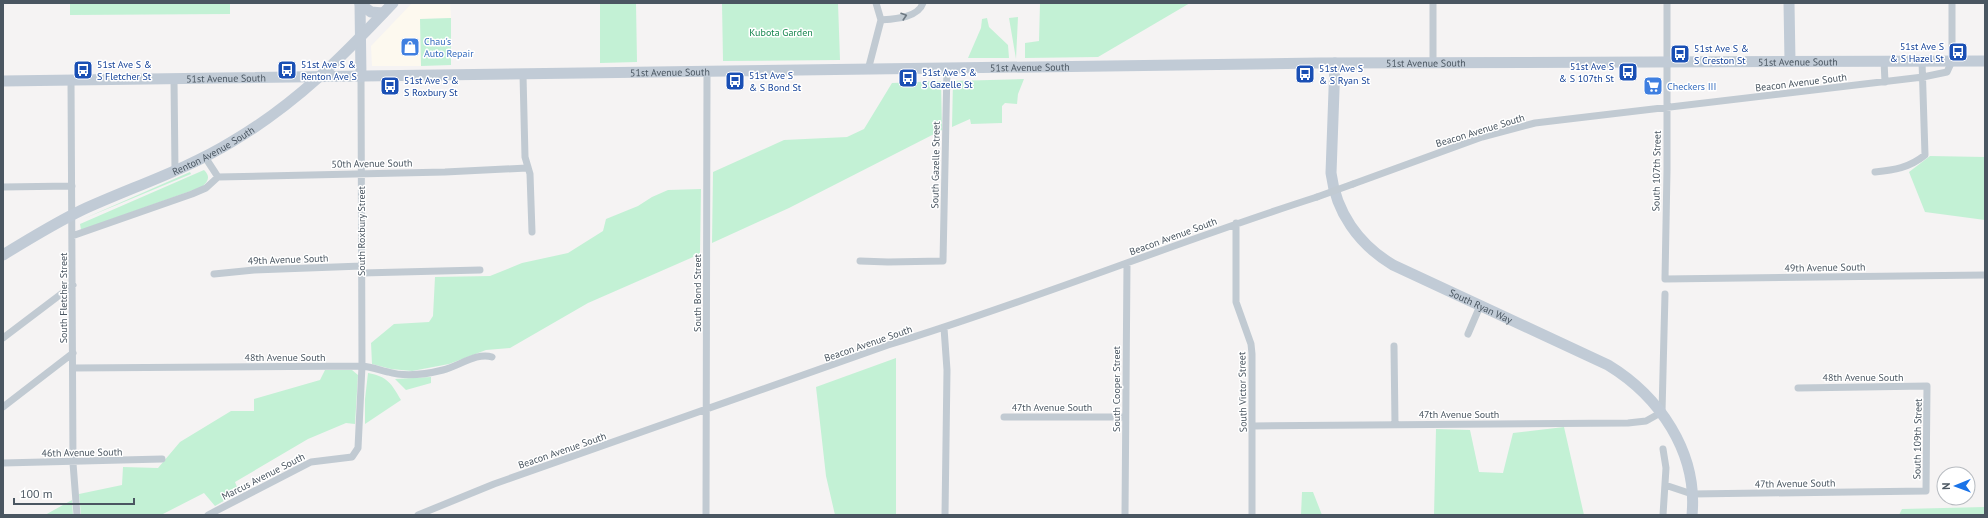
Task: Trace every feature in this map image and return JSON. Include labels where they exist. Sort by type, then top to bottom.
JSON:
[{"type":"street","points":[[360,3],[372,12],[383,13]]},
{"type":"street","name":"South Roxbury Street","points":[[352,456],[358,448],[362,366],[360,3]]},
{"type":"street","name":"Renton Avenue South","points":[[3,255],[72,215],[175,171],[234,141],[278,112],[321,77],[393,3]]},
{"type":"street","points":[[868,70],[881,20],[876,3]]},
{"type":"street","points":[[881,20],[905,16],[918,10],[923,3]]},
{"type":"street","points":[[1433,3],[1433,63]]},
{"type":"street","name":"South 107th Street","points":[[1665,279],[1668,62],[1667,3]]},
{"type":"street","points":[[1789,3],[1790,61]]},
{"type":"street","points":[[1952,3],[1952,61]]},
{"type":"street","name":"51st Avenue South","points":[[3,81],[1335,63],[1790,61],[1985,62]]},
{"type":"street","points":[[1884,61],[1885,82]]},
{"type":"street","points":[[1875,172],[1902,169],[1912,165],[1925,155],[1922,61]]},
{"type":"street","name":"Beacon Avenue South","points":[[418,515],[494,484],[888,345],[944,328],[1236,223],[1317,197],[1482,138],[1535,123],[1923,77],[1947,72],[1952,61]]},
{"type":"street","name":"South Ryan Way","points":[[1335,63],[1332,172],[1337,200],[1349,223],[1368,246],[1387,261],[1608,365],[1627,376],[1662,412],[1675,433],[1689,473],[1692,494],[1692,515]]},
{"type":"street","name":"South Gazelle Street","points":[[860,261],[943,261],[947,69]]},
{"type":"street","name":"South Bond Street","points":[[706,515],[707,72]]},
{"type":"street","points":[[523,75],[524,157],[526,168],[530,174],[532,232]]},
{"type":"street","points":[[174,79],[175,171]]},
{"type":"street","name":"South Fletcher Street","points":[[70,80],[74,463],[77,515]]},
{"type":"street","points":[[72,236],[206,188],[218,177],[205,157]]},
{"type":"street","name":"50th Avenue South","points":[[218,177],[445,172],[526,168]]},
{"type":"street","points":[[3,187],[72,186]]},
{"type":"street","name":"South Victor Street","points":[[1236,223],[1236,300],[1251,344],[1252,354],[1252,515]]},
{"type":"street","name":"South Cooper Street","points":[[1126,515],[1127,263]]},
{"type":"street","name":"49th Avenue South","points":[[214,274],[254,270],[480,270]]},
{"type":"street","name":"49th Avenue South","points":[[1665,279],[1985,275]]},
{"type":"street","points":[[3,338],[73,285]]},
{"type":"street","points":[[1662,412],[1665,294]]},
{"type":"street","points":[[1468,334],[1480,306]]},
{"type":"street","points":[[944,328],[947,370],[945,515]]},
{"type":"street","points":[[1394,346],[1394,424]]},
{"type":"street","points":[[3,408],[73,353]]},
{"type":"street","name":"48th Avenue South","points":[[73,368],[362,366],[377,368],[389,372],[413,374],[443,370],[483,355],[492,357]]},
{"type":"street","name":"48th Avenue South","points":[[1798,388],[1927,386]]},
{"type":"street","name":"South 109th Street","points":[[1926,492],[1927,386]]},
{"type":"street","name":"47th Avenue South","points":[[1253,426],[1628,423],[1646,421],[1662,412]]},
{"type":"street","name":"47th Avenue South","points":[[1004,417],[1126,417]]},
{"type":"street","points":[[1663,449],[1666,468],[1663,515]]},
{"type":"street","name":"Marcus Avenue South","points":[[208,515],[311,462],[352,456]]},
{"type":"street","name":"46th Avenue South","points":[[3,463],[74,463],[162,459]]},
{"type":"street","name":"47th Avenue South","points":[[1665,485],[1692,494],[1926,492]]},
{"type":"shaded area","points":[[412,3],[450,3],[451,18],[420,19],[421,66],[372,66],[371,46]]},
{"type":"green space","points":[[70,3],[230,3],[230,14],[70,15]]},
{"type":"green space","points":[[600,3],[636,3],[637,62],[600,63]]},
{"type":"green space","name":"Kubota Garden","points":[[722,3],[838,3],[840,60],[723,61]]},
{"type":"green space","points":[[1040,3],[1190,3],[1098,57],[1025,58],[1025,43],[1039,41]]},
{"type":"green space","points":[[1018,17],[1016,59],[1009,18]]},
{"type":"green space","points":[[451,18],[451,65],[421,66],[420,19]]},
{"type":"green space","points":[[987,18],[989,27],[1008,45],[1009,58],[968,58],[981,28],[982,19]]},
{"type":"green space","points":[[1024,79],[1018,94],[1017,104],[1005,103],[1002,106],[1002,123],[971,124],[970,119],[952,127],[953,81]]},
{"type":"green space","points":[[941,81],[942,130],[789,208],[712,243],[713,172],[784,140],[847,137],[864,129],[892,83]]},
{"type":"green space","points":[[1930,156],[1985,157],[1985,220],[1925,212],[1909,172]]},
{"type":"green space","points":[[204,170],[208,179],[202,187],[81,230],[80,224]]},
{"type":"green space","points":[[190,172],[191,174],[83,219]]},
{"type":"green space","points":[[701,189],[700,254],[588,303],[510,348],[486,350],[449,364],[412,371],[391,369],[372,364],[371,343],[394,324],[429,322],[433,316],[435,277],[490,276],[522,263],[568,253],[603,231],[606,219],[638,206],[652,197],[668,190]]},
{"type":"green space","points":[[896,358],[896,515],[835,515],[826,476],[816,387]]},
{"type":"green space","points":[[325,370],[352,370],[358,375],[355,424],[346,423],[308,439],[235,482],[239,492],[215,506],[204,493],[161,515],[81,515],[79,494],[122,485],[123,467],[158,468],[180,442],[231,411],[254,411],[254,399],[320,380]]},
{"type":"green space","points":[[368,373],[385,379],[401,400],[365,424],[365,399]]},
{"type":"green space","points":[[431,377],[431,383],[406,390],[395,379]]},
{"type":"green space","points":[[1564,427],[1584,515],[1434,515],[1436,429],[1470,430],[1479,472],[1503,473],[1513,433]]},
{"type":"green space","points":[[1302,492],[1313,492],[1322,515],[1301,515]]},
{"type":"green space","points":[[72,500],[73,515],[45,515]]},
{"type":"green space","points":[[1985,507],[1985,515],[1899,515],[1902,509]]},
{"type":"place","name":"Chau's Auto Repair","points":[[410,47]]},
{"type":"place","name":"51st Ave S & S Hazel St","points":[[1958,52]]},
{"type":"place","name":"51st Ave S & S Creston St","points":[[1680,54]]},
{"type":"place","name":"51st Ave S & S Fletcher St","points":[[83,70]]},
{"type":"place","name":"51st Ave S & Renton Ave S","points":[[287,70]]},
{"type":"place","name":"51st Ave S & S 107th St","points":[[1628,72]]},
{"type":"place","name":"51st Ave S & S Ryan St","points":[[1305,74]]},
{"type":"place","name":"51st Ave S & S Gazelle St","points":[[908,78]]},
{"type":"place","name":"51st Ave S & S Bond St","points":[[735,81]]},
{"type":"place","name":"51st Ave S & S Roxbury St","points":[[390,86]]},
{"type":"place","name":"Checkers III","points":[[1653,86]]}]
